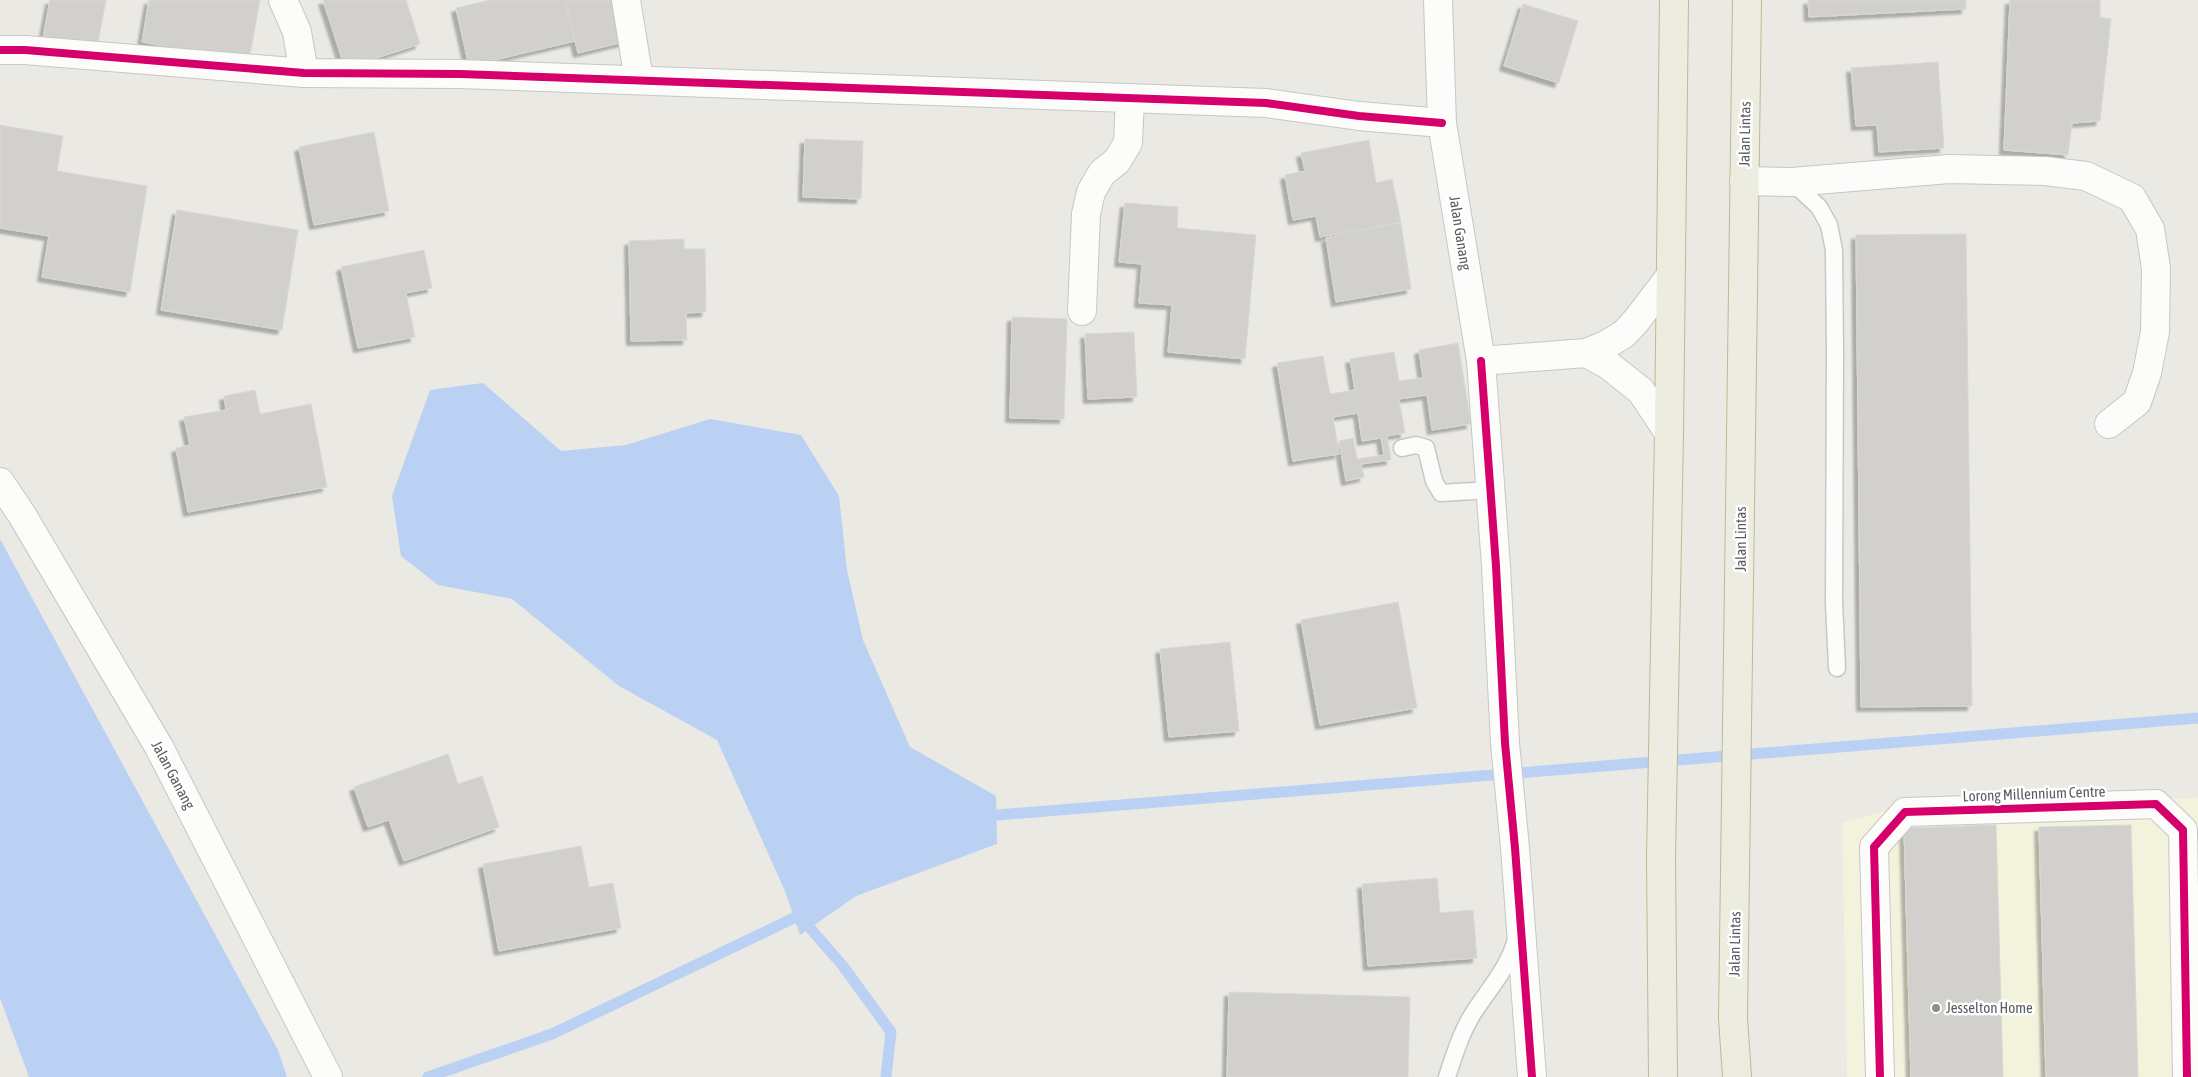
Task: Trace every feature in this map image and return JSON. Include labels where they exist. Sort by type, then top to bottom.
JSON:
[{"type":"highway","points":[[1663,1077],[1661,1023],[1661,858],[1669,433],[1669,278],[1674,0]]},
{"type":"highway","name":"Jalan Lintas","points":[[1737,1077],[1733,1018],[1739,722],[1747,0]]},
{"type":"street","points":[[283,0],[297,32],[304,73]]},
{"type":"street","points":[[626,0],[639,80]]},
{"type":"street","name":"Jalan Ganang","points":[[1438,0],[1442,123],[1481,361],[1505,743],[1516,848],[1532,1077]]},
{"type":"street","points":[[0,50],[25,50],[304,73],[460,74],[1266,103],[1359,116],[1442,123]]},
{"type":"street","points":[[1082,311],[1086,214],[1091,192],[1102,173],[1117,161],[1128,143],[1130,98]]},
{"type":"street","points":[[1744,181],[1792,182],[1949,170],[2045,171],[2086,176],[2132,198],[2150,229],[2156,268],[2155,332],[2147,374],[2137,402],[2110,424]]},
{"type":"street","points":[[1481,361],[1586,353],[1606,345],[1624,334],[1651,305],[1669,278]]},
{"type":"street","points":[[1586,353],[1607,364],[1641,390],[1669,433]]},
{"type":"street","name":"Jalan Ganang","points":[[0,482],[22,515],[159,747],[328,1077]]},
{"type":"street","name":"Lorong Millennium Centre","points":[[1880,1077],[1874,847],[1905,812],[2156,804],[2183,830],[2187,1077]]},
{"type":"lane","points":[[1792,182],[1819,207],[1829,226],[1834,250],[1836,353],[1834,602],[1837,668]]},
{"type":"lane","points":[[1402,448],[1416,445],[1426,448],[1434,481],[1441,492],[1490,490]]},
{"type":"lane","points":[[1447,1077],[1456,1050],[1473,1014],[1512,954],[1520,925]]},
{"type":"shaded area","points":[[2198,798],[2198,1077],[1847,1077],[1842,823],[1913,803]]},
{"type":"water","points":[[483,383],[561,451],[626,445],[710,419],[801,435],[839,496],[847,570],[863,640],[910,747],[996,796],[997,844],[856,896],[800,935],[785,891],[717,740],[619,686],[512,599],[438,585],[401,556],[392,496],[430,390]]},
{"type":"water","points":[[0,539],[278,1050],[287,1077],[29,1077],[0,998]]},
{"type":"building","points":[[50,0],[106,0],[97,48],[43,38]]},
{"type":"building","points":[[149,0],[260,0],[249,61],[142,42]]},
{"type":"building","points":[[323,0],[406,0],[420,44],[345,68]]},
{"type":"building","points":[[490,0],[565,0],[575,41],[469,66],[456,8]]},
{"type":"building","points":[[565,0],[622,0],[632,40],[578,53]]},
{"type":"building","points":[[1808,0],[1966,0],[1966,9],[1809,17]]},
{"type":"building","points":[[2010,0],[2100,0],[2100,17],[2111,19],[2100,121],[2072,123],[2068,155],[2004,150]]},
{"type":"building","points":[[1523,4],[1578,21],[1559,83],[1504,66]]},
{"type":"building","points":[[1938,62],[1944,148],[1879,152],[1877,125],[1856,126],[1851,68]]},
{"type":"building","points":[[0,125],[63,136],[57,171],[147,186],[130,292],[42,277],[49,236],[0,228]]},
{"type":"building","points":[[374,132],[389,211],[314,225],[299,147]]},
{"type":"building","points":[[805,139],[863,141],[861,199],[803,197]]},
{"type":"building","points":[[1369,140],[1376,183],[1392,179],[1401,222],[1320,237],[1316,216],[1293,220],[1285,175],[1305,171],[1301,153]]},
{"type":"building","points":[[1125,203],[1178,207],[1177,228],[1256,235],[1245,359],[1168,352],[1172,305],[1139,303],[1142,264],[1119,262]]},
{"type":"building","points":[[177,210],[298,230],[282,330],[161,310]]},
{"type":"building","points":[[1401,223],[1411,289],[1336,302],[1326,238]]},
{"type":"building","points":[[1966,234],[1972,706],[1861,707],[1856,235]]},
{"type":"building","points":[[684,239],[684,249],[705,249],[706,312],[686,313],[687,340],[631,341],[629,241]]},
{"type":"building","points":[[424,250],[432,288],[406,293],[415,337],[358,348],[341,267]]},
{"type":"building","points":[[1012,317],[1067,319],[1064,419],[1010,418]]},
{"type":"building","points":[[1134,332],[1137,397],[1088,399],[1085,334]]},
{"type":"building","points":[[1458,343],[1471,424],[1432,430],[1427,395],[1399,399],[1405,433],[1387,436],[1391,460],[1361,464],[1364,477],[1346,481],[1339,441],[1353,438],[1357,459],[1384,455],[1381,438],[1362,441],[1358,413],[1333,417],[1339,454],[1293,461],[1277,363],[1323,356],[1330,394],[1355,390],[1350,359],[1394,352],[1399,381],[1423,378],[1419,350]]},
{"type":"building","points":[[255,390],[260,414],[311,404],[327,487],[188,512],[176,448],[190,445],[184,417],[226,410],[224,396]]},
{"type":"building","points":[[1398,602],[1417,708],[1320,725],[1301,620]]},
{"type":"building","points":[[1230,642],[1239,731],[1169,737],[1160,649]]},
{"type":"building","points":[[448,754],[458,784],[482,776],[499,827],[404,861],[389,820],[368,827],[354,787]]},
{"type":"building","points":[[1996,825],[2003,1077],[1911,1077],[1904,828]]},
{"type":"building","points":[[2131,825],[2138,1077],[2046,1077],[2039,827]]},
{"type":"building","points":[[581,846],[589,887],[613,883],[621,928],[499,951],[483,864]]},
{"type":"building","points":[[1437,878],[1440,913],[1473,910],[1477,958],[1368,966],[1362,884]]},
{"type":"building","points":[[1229,992],[1410,997],[1408,1077],[1227,1077]]},
{"type":"waterway","points":[[997,815],[2198,718]]},
{"type":"waterway","points":[[428,1077],[552,1034],[796,917]]},
{"type":"waterway","points":[[810,928],[843,966],[891,1032],[886,1077]]},
{"type":"cycle path","points":[[0,50],[25,50],[304,73],[460,74],[1266,103],[1359,116],[1442,123]]},
{"type":"cycle path","points":[[1481,361],[1496,566],[1505,743],[1515,848],[1532,1077]]},
{"type":"cycle path","points":[[1880,1077],[1874,847],[1905,812],[2156,804],[2183,830],[2187,1077]]},
{"type":"place","name":"Jesselton Home","points":[[1936,1008]]}]
